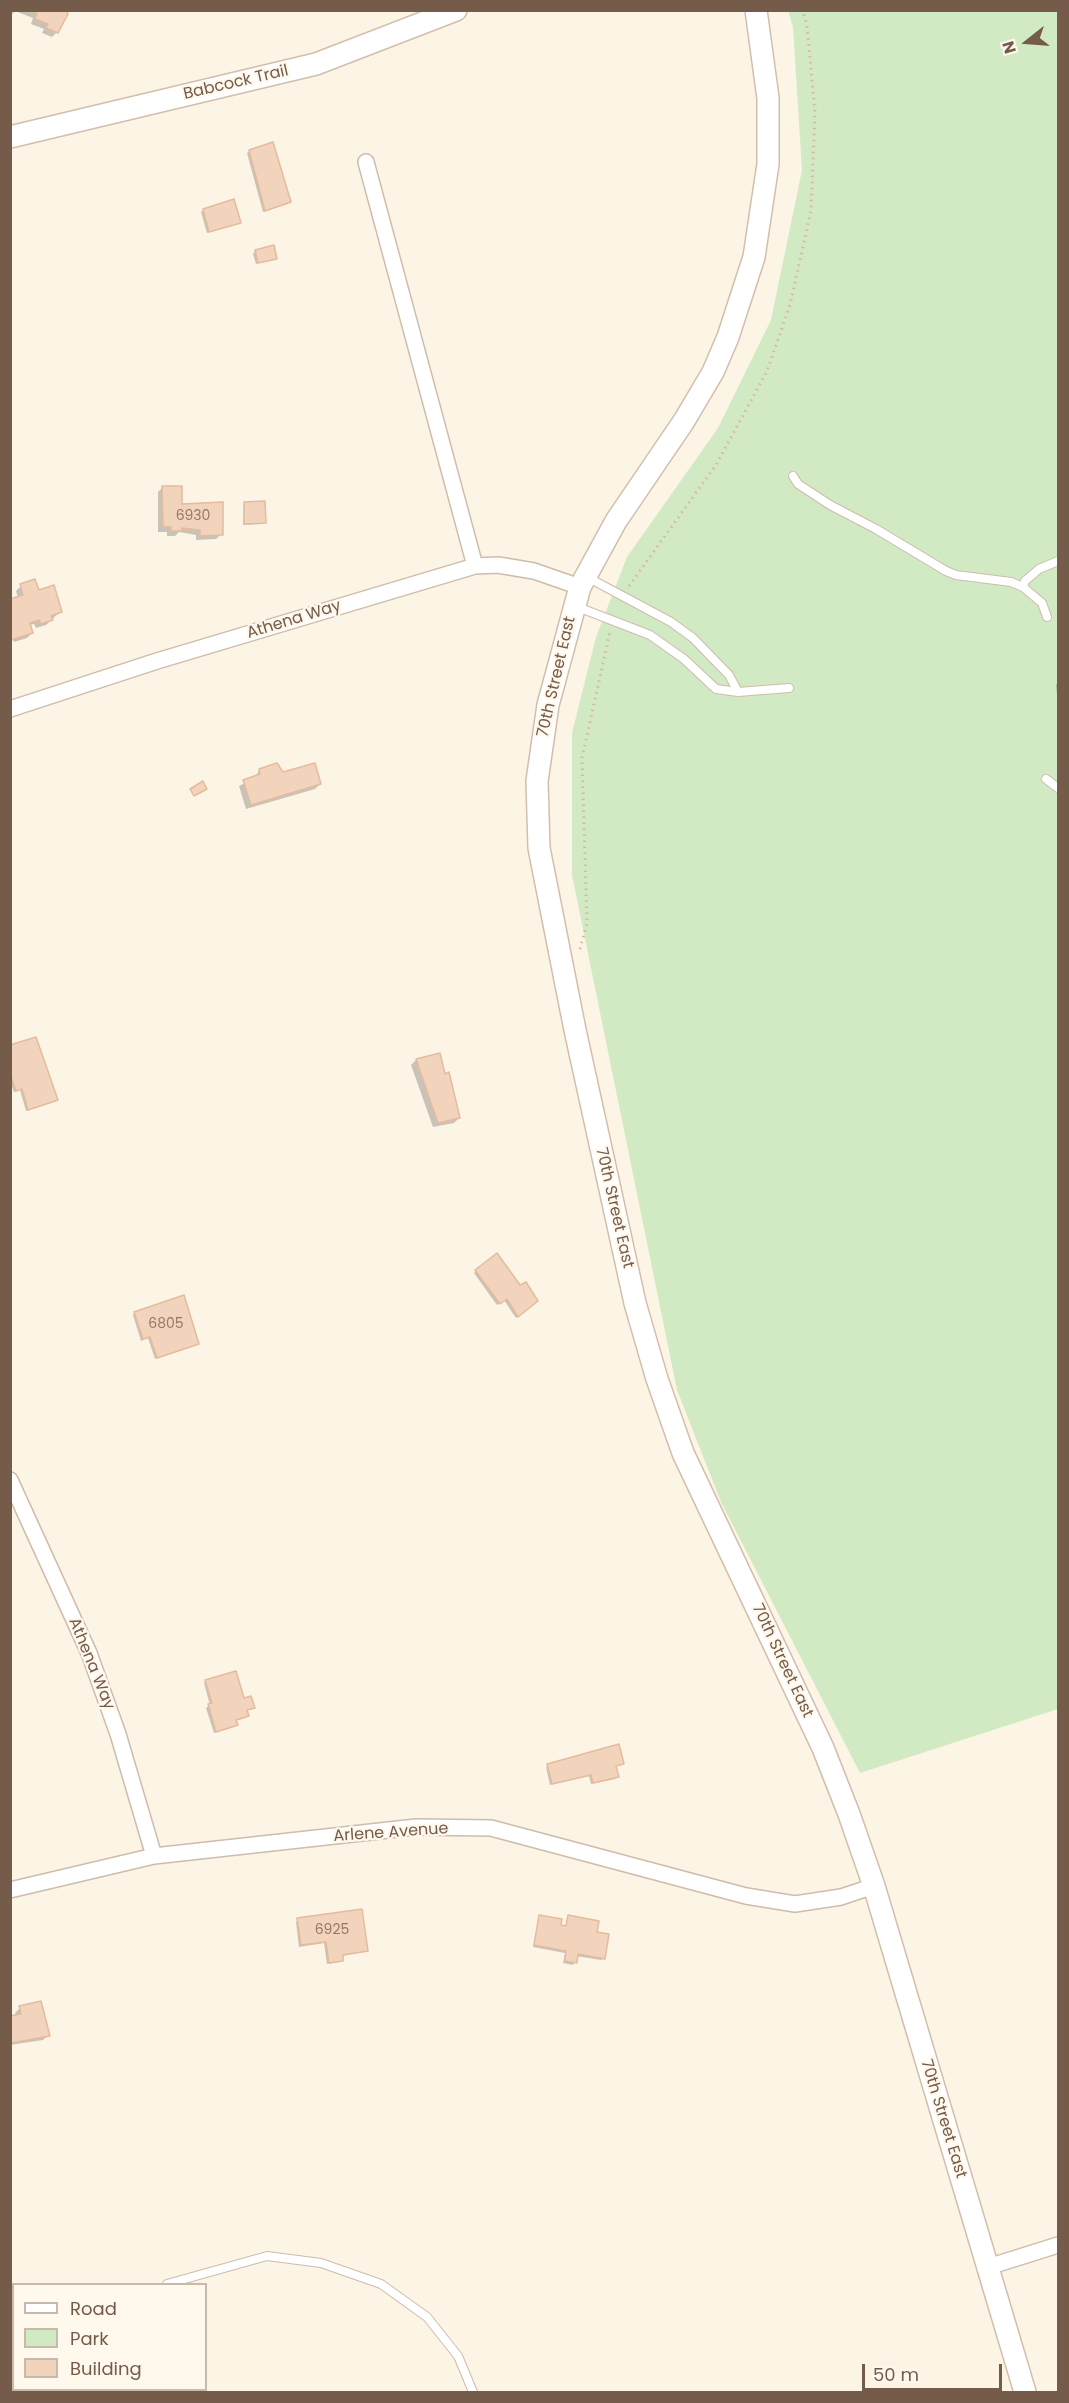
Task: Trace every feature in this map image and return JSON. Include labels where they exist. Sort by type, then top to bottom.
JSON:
[{"type":"main road","name":"Babcock Trail","points":[[10,137],[316,64],[456,10]]},
{"type":"main road","name":"70th Street East","points":[[756,10],[768,98],[768,164],[762,220],[747,284],[713,372],[684,421],[616,521],[580,589],[548,705],[539,770],[539,848],[574,1030],[635,1303],[657,1379],[683,1453],[823,1748],[874,1886],[1025,2392]]},
{"type":"street","points":[[366,162],[475,566]]},
{"type":"street","name":"Athena Way","points":[[10,709],[157,661],[475,566],[498,565],[534,571],[580,589]]},
{"type":"street","name":"Athena Way","points":[[10,1480],[89,1653],[118,1734],[154,1856]]},
{"type":"street","name":"Arlene Avenue","points":[[10,1890],[154,1856],[416,1827],[491,1828],[746,1896],[795,1904],[841,1897],[874,1886]]},
{"type":"street","points":[[988,2267],[1059,2245]]},
{"type":"lane","points":[[794,476],[798,484],[830,506],[876,529],[946,571],[956,575],[1011,582],[1023,587],[1042,603],[1047,617]]},
{"type":"lane","points":[[1023,587],[1030,576],[1059,561]]},
{"type":"lane","points":[[580,589],[622,595],[671,622],[693,638],[729,675],[738,692]]},
{"type":"lane","points":[[580,589],[612,619],[650,635],[684,659],[716,689],[738,692],[789,688]]},
{"type":"lane","points":[[1046,779],[1059,788]]},
{"type":"lane","points":[[171,2283],[267,2256],[321,2263],[381,2284],[428,2317],[458,2356],[473,2392]]},
{"type":"path","points":[[622,595],[716,465],[767,371],[790,305],[811,211],[815,112],[807,26],[803,10]]},
{"type":"path","points":[[579,953],[587,923],[582,758],[612,619]]},
{"type":"green space","points":[[788,11],[1058,11],[1058,1709],[860,1773],[721,1502],[677,1390],[572,875],[572,733],[596,637],[627,557],[718,428],[771,320],[802,170],[793,27]]},
{"type":"building","points":[[30,10],[66,10],[68,14],[58,33],[46,28],[48,24],[35,19],[37,13]]},
{"type":"building","points":[[273,142],[291,202],[265,211],[249,150]]},
{"type":"building","points":[[234,199],[241,223],[209,232],[203,209]]},
{"type":"building","points":[[274,245],[277,259],[258,263],[255,250]]},
{"type":"building","points":[[162,486],[182,486],[182,504],[223,502],[223,535],[200,536],[200,530],[182,528],[182,531],[171,531],[171,527],[163,527]]},
{"type":"building","points":[[265,501],[266,523],[244,524],[244,502]]},
{"type":"building","points":[[35,579],[39,590],[54,585],[62,612],[51,616],[53,620],[41,624],[39,620],[30,623],[33,633],[11,640],[10,599],[23,595],[20,584]]},
{"type":"building","points":[[277,763],[283,772],[315,763],[321,784],[251,805],[243,780],[260,774],[259,769]]},
{"type":"building","points":[[203,781],[207,789],[194,796],[190,789]]},
{"type":"building","points":[[36,1037],[58,1100],[28,1110],[22,1089],[16,1091],[10,1073],[10,1045]]},
{"type":"building","points":[[440,1053],[445,1074],[449,1072],[460,1118],[438,1123],[416,1059]]},
{"type":"building","points":[[497,1253],[520,1285],[526,1282],[538,1301],[518,1317],[507,1299],[500,1304],[475,1270]]},
{"type":"building","points":[[184,1295],[199,1344],[157,1358],[150,1337],[143,1339],[134,1312]]},
{"type":"building","points":[[236,1671],[244,1698],[251,1696],[255,1708],[247,1710],[249,1716],[236,1720],[238,1725],[216,1732],[208,1704],[212,1703],[205,1680]]},
{"type":"building","points":[[619,1744],[624,1764],[616,1766],[619,1777],[593,1783],[591,1775],[552,1784],[547,1764]]},
{"type":"building","points":[[362,1909],[368,1951],[343,1955],[343,1961],[329,1963],[326,1942],[301,1945],[297,1918]]},
{"type":"building","points":[[539,1915],[562,1919],[561,1925],[566,1926],[568,1915],[599,1921],[597,1932],[609,1934],[605,1959],[578,1954],[577,1963],[565,1961],[566,1951],[534,1945]]},
{"type":"building","points":[[41,2001],[50,2036],[11,2043],[10,2016],[21,2014],[19,2006]]}]
